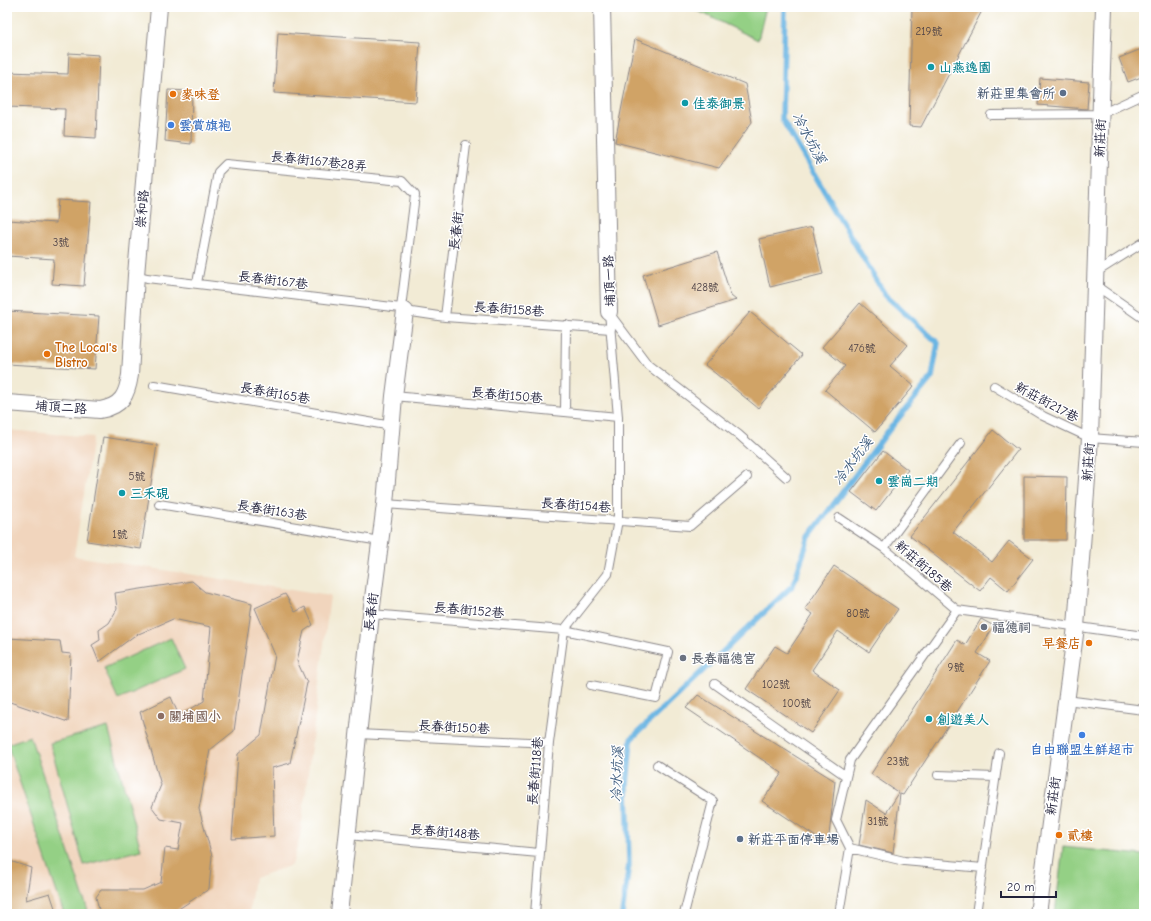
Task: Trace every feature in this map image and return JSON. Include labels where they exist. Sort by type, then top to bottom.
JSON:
[{"type":"street","name":"崇和路","points":[[113,405],[122,400],[127,390],[130,375],[136,275],[159,7]]},
{"type":"street","name":"埔頂一路","points":[[602,7],[609,312]]},
{"type":"street","name":"新莊街","points":[[1038,914],[1076,627],[1090,438],[1104,7]]},
{"type":"street","name":"長春街","points":[[339,914],[371,614],[385,504],[403,310]]},
{"type":"street","name":"埔頂二路","points":[[7,403],[100,410],[113,405]]},
{"type":"lane","points":[[991,115],[1101,114],[1144,94]]},
{"type":"lane","name":"長春街","points":[[445,317],[466,145]]},
{"type":"lane","name":"長春街167巷28弄","points":[[198,283],[218,172],[226,164],[402,181],[415,195],[403,310]]},
{"type":"lane","points":[[1144,242],[1095,279],[1144,318]]},
{"type":"lane","name":"長春街167巷","points":[[136,275],[147,278],[198,283],[403,310]]},
{"type":"lane","name":"長春街158巷","points":[[403,310],[445,317],[611,329]]},
{"type":"lane","points":[[564,630],[608,574],[618,520],[618,417],[609,312]]},
{"type":"lane","name":"埔頂一路","points":[[609,312],[648,365],[739,435],[786,477]]},
{"type":"lane","points":[[565,412],[566,325]]},
{"type":"lane","name":"長春街165巷","points":[[154,385],[392,426]]},
{"type":"lane","name":"新莊街217巷","points":[[994,386],[1043,416],[1090,438]]},
{"type":"lane","name":"長春街150巷","points":[[394,396],[618,417]]},
{"type":"lane","points":[[1090,438],[1144,442]]},
{"type":"lane","name":"新莊街185巷","points":[[961,443],[884,548],[956,610],[1144,636]]},
{"type":"lane","name":"長春街154巷","points":[[385,504],[690,526],[747,477]]},
{"type":"lane","name":"長春街163巷","points":[[159,504],[380,541]]},
{"type":"lane","points":[[839,518],[884,548]]},
{"type":"lane","name":"新莊街185巷","points":[[850,848],[836,820],[850,760],[956,610]]},
{"type":"lane","name":"長春街152巷","points":[[371,614],[564,630],[668,652],[656,698],[591,685]]},
{"type":"lane","name":"長春街118巷","points":[[535,914],[549,743],[564,630]]},
{"type":"lane","points":[[715,684],[846,776]]},
{"type":"lane","points":[[1066,700],[1144,710]]},
{"type":"lane","name":"長春街150巷","points":[[358,734],[549,743]]},
{"type":"lane","points":[[976,914],[999,753]]},
{"type":"lane","points":[[657,765],[713,801],[684,914]]},
{"type":"lane","points":[[938,775],[995,777]]},
{"type":"lane","name":"長春街148巷","points":[[348,835],[539,852]]},
{"type":"lane","points":[[839,914],[850,848],[904,861],[983,868]]},
{"type":"shaded area","name":"關埔國小","points":[[7,430],[93,437],[74,556],[330,596],[300,837],[292,865],[254,878],[249,914],[7,914]]},
{"type":"green space","points":[[690,7],[766,7],[758,40]]},
{"type":"green space","points":[[171,638],[185,669],[118,699],[104,668]]},
{"type":"green space","points":[[108,727],[141,850],[84,865],[50,743]]},
{"type":"green space","points":[[30,736],[89,914],[64,914],[7,744]]},
{"type":"green space","points":[[1063,847],[1144,855],[1144,914],[1055,914]]},
{"type":"building","name":"山燕逸園","points":[[912,7],[984,7],[921,127],[909,126]]},
{"type":"building","points":[[278,33],[420,42],[416,102],[274,93]]},
{"type":"building","name":"佳泰御景","points":[[635,39],[745,84],[752,122],[719,168],[615,142]]},
{"type":"building","points":[[1144,48],[1144,76],[1128,82],[1119,58]]},
{"type":"building","points":[[69,53],[99,55],[96,138],[64,136],[65,109],[7,107],[7,72],[68,74]]},
{"type":"building","name":"新莊里集會所","points":[[1040,78],[1089,82],[1087,109],[1038,105]]},
{"type":"building","points":[[168,90],[192,91],[191,144],[165,141]]},
{"type":"building","points":[[58,200],[91,202],[84,286],[52,284],[54,259],[7,256],[7,220],[56,223]]},
{"type":"building","points":[[812,227],[823,274],[770,287],[759,239]]},
{"type":"building","points":[[717,252],[731,296],[736,300],[658,325],[643,275]]},
{"type":"building","points":[[860,303],[908,345],[890,366],[914,386],[875,432],[825,390],[845,366],[822,347]]},
{"type":"building","points":[[7,311],[99,316],[95,369],[7,364]]},
{"type":"building","points":[[750,312],[802,355],[758,408],[705,365]]},
{"type":"building","points":[[993,430],[1018,450],[953,532],[992,562],[1009,541],[1033,559],[1008,591],[991,577],[980,591],[910,536]]},
{"type":"building","name":"三禾硯","points":[[103,437],[157,445],[141,549],[87,541]]},
{"type":"building","name":"雲崗二期","points":[[883,451],[908,470],[876,511],[851,492]]},
{"type":"building","points":[[1024,476],[1067,477],[1066,540],[1024,540]]},
{"type":"building","points":[[834,566],[898,609],[869,652],[838,631],[812,670],[840,690],[811,733],[746,689],[775,646],[787,653],[813,614],[805,609]]},
{"type":"building","points":[[192,581],[205,592],[252,604],[234,731],[210,750],[199,809],[212,856],[209,889],[171,914],[100,914],[96,897],[101,890],[143,890],[161,882],[165,848],[178,850],[183,823],[161,819],[152,807],[161,785],[140,712],[171,697],[179,716],[204,701],[211,627],[173,619],[134,636],[99,662],[92,645],[100,640],[99,630],[109,623],[117,609],[115,593]]},
{"type":"building","points":[[285,594],[295,612],[305,607],[313,625],[304,631],[297,661],[307,683],[290,763],[272,768],[274,836],[232,839],[238,754],[261,735],[275,655],[255,608]]},
{"type":"building","name":"創遊美人","points":[[981,619],[994,626],[977,653],[990,661],[903,795],[900,794],[893,853],[859,845],[866,800],[886,813],[899,793],[871,774],[957,640],[965,645]]},
{"type":"building","points":[[7,638],[60,641],[62,653],[71,654],[68,722],[7,701]]},
{"type":"building","points":[[698,695],[835,781],[828,845],[762,801],[782,773],[686,708]]},
{"type":"building","points":[[7,860],[31,868],[26,900],[50,893],[57,914],[7,914]]},
{"type":"waterway","name":"冷水坑溪","points":[[622,914],[629,865],[627,786],[631,739],[793,585],[809,537],[889,430],[932,377],[938,343],[885,295],[782,119],[785,7]]},
{"type":"place","name":"山燕逸園","points":[[931,67]]},
{"type":"place","name":"新莊里集會所","points":[[1063,93]]},
{"type":"place","name":"麥味登","points":[[173,94]]},
{"type":"place","name":"佳泰御景","points":[[685,103]]},
{"type":"place","name":"雲賞旗袍","points":[[171,125]]},
{"type":"place","name":"The Local's Bistro","points":[[47,354]]},
{"type":"place","name":"雲崗二期","points":[[879,481]]},
{"type":"place","name":"三禾硯","points":[[122,493]]},
{"type":"place","name":"福德祠","points":[[984,627]]},
{"type":"place","name":"早餐店","points":[[1089,643]]},
{"type":"place","name":"長春福德宮","points":[[683,658]]},
{"type":"place","name":"關埔國小","points":[[161,716]]},
{"type":"place","name":"創遊美人","points":[[929,719]]},
{"type":"place","name":"自由聯盟生鮮超市","points":[[1082,735]]},
{"type":"place","name":"貳樓","points":[[1059,835]]},
{"type":"place","name":"新莊平面停車場","points":[[740,839]]}]
